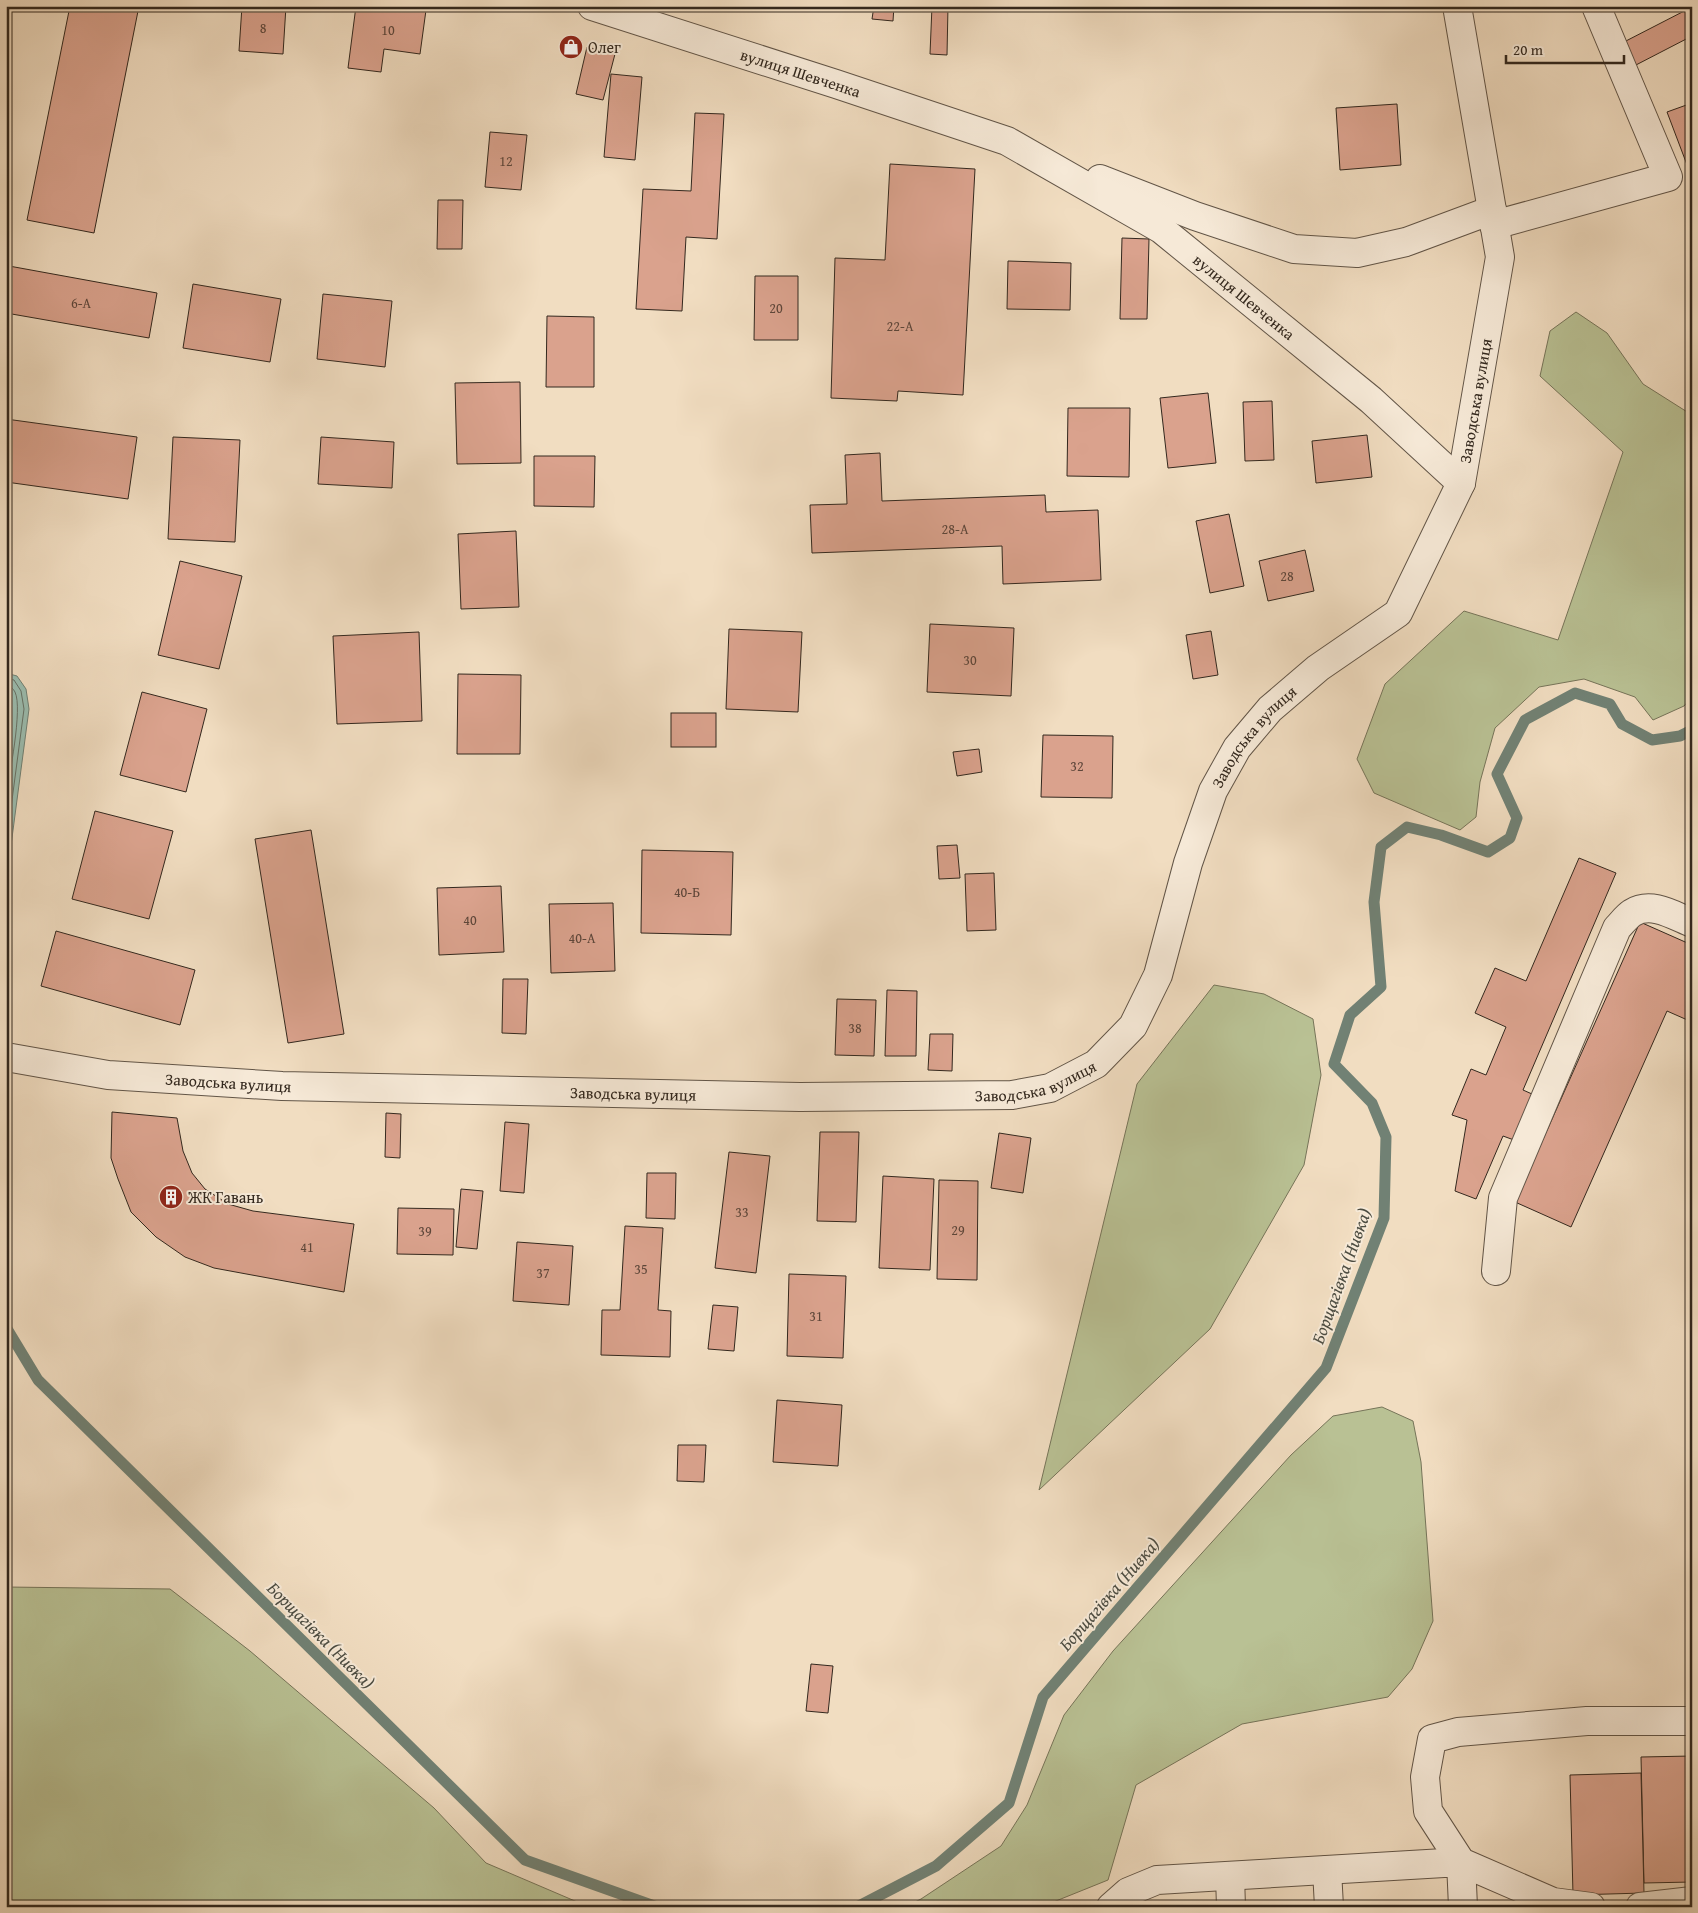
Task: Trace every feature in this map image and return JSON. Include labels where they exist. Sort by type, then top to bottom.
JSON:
[{"type":"street","name":"вулиця Шевченка","points":[[592,6],[1007,141],[1195,216],[1294,249],[1356,254],[1493,217]]},
{"type":"street","name":"Заводська вулиця","points":[[6,1057],[108,1075],[282,1086],[800,1098],[1012,1095],[1050,1088],[1096,1064],[1133,1026],[1158,975],[1188,863],[1213,791],[1237,748],[1270,709],[1318,668],[1398,613],[1461,483],[1500,257],[1457,6]]},
{"type":"street","points":[[1493,217],[1668,177],[1596,6]]},
{"type":"street","name":"вулиця Шевченка","points":[[1007,141],[1161,229],[1370,400],[1461,483]]},
{"type":"street","points":[[1496,1271],[1504,1198],[1618,928],[1631,914],[1647,907],[1662,910],[1692,923]]},
{"type":"street","points":[[1463,1907],[1461,1862],[1428,1810],[1425,1777],[1432,1739],[1458,1732],[1587,1721],[1692,1721]]},
{"type":"street","points":[[1112,1907],[1128,1892],[1157,1880],[1461,1862],[1553,1904],[1591,1907]]},
{"type":"street","points":[[1327,1870],[1329,1907]]},
{"type":"street","points":[[1230,1876],[1231,1907]]},
{"type":"street","points":[[1640,1907],[1692,1901]]},
{"type":"green space","points":[[1576,312],[1607,333],[1643,384],[1692,415],[1692,697],[1684,706],[1653,720],[1635,697],[1584,679],[1539,687],[1495,728],[1480,782],[1476,817],[1460,830],[1374,793],[1357,759],[1385,684],[1464,611],[1558,640],[1623,452],[1540,376],[1550,331]]},
{"type":"green space","points":[[1214,985],[1264,994],[1313,1019],[1321,1075],[1304,1165],[1210,1329],[1039,1490],[1137,1084]]},
{"type":"green space","points":[[1382,1407],[1413,1421],[1421,1462],[1433,1621],[1412,1669],[1388,1697],[1242,1724],[1136,1785],[1108,1880],[1041,1907],[905,1907],[921,1899],[1001,1846],[1027,1805],[1064,1715],[1113,1651],[1291,1455],[1333,1416]]},
{"type":"green space","points":[[6,1587],[170,1589],[250,1651],[434,1808],[486,1863],[589,1907],[6,1907]]},
{"type":"water","points":[[6,673],[17,676],[26,689],[29,709],[6,872]]},
{"type":"building","points":[[70,6],[139,6],[94,233],[27,220]]},
{"type":"building","points":[[242,6],[286,6],[283,54],[239,51]]},
{"type":"building","points":[[356,6],[407,6],[426,10],[420,54],[384,49],[381,72],[348,68]]},
{"type":"building","points":[[874,6],[894,6],[893,21],[872,19]]},
{"type":"building","points":[[932,6],[948,6],[947,55],[930,54]]},
{"type":"building","points":[[1692,7],[1692,36],[1634,66],[1622,43]]},
{"type":"building","points":[[587,47],[615,54],[603,100],[576,94]]},
{"type":"building","points":[[611,74],[642,77],[635,160],[604,157]]},
{"type":"building","points":[[1692,103],[1692,178],[1667,112]]},
{"type":"building","points":[[1397,104],[1401,165],[1340,170],[1336,108]]},
{"type":"building","points":[[695,113],[724,114],[717,239],[686,237],[682,311],[636,309],[643,189],[691,191]]},
{"type":"building","points":[[490,132],[527,135],[521,190],[485,187]]},
{"type":"building","points":[[890,164],[975,169],[963,395],[898,391],[897,401],[831,398],[835,258],[885,260]]},
{"type":"building","points":[[438,200],[463,200],[462,249],[437,249]]},
{"type":"building","points":[[1122,238],[1149,239],[1147,319],[1120,319]]},
{"type":"building","points":[[1008,261],[1071,263],[1070,310],[1007,309]]},
{"type":"building","points":[[9,266],[157,293],[149,338],[6,313],[6,278]]},
{"type":"building","points":[[755,276],[798,276],[798,340],[754,340]]},
{"type":"building","points":[[193,284],[281,299],[270,362],[183,348]]},
{"type":"building","points":[[323,294],[392,301],[385,367],[317,359]]},
{"type":"building","points":[[547,316],[594,317],[594,387],[546,387]]},
{"type":"building","points":[[520,382],[521,463],[457,464],[455,383]]},
{"type":"building","points":[[1208,393],[1216,463],[1168,468],[1160,398]]},
{"type":"building","points":[[1272,401],[1274,460],[1245,461],[1243,402]]},
{"type":"building","points":[[1068,408],[1130,408],[1129,477],[1067,476]]},
{"type":"building","points":[[6,419],[137,437],[128,499],[6,482]]},
{"type":"building","points":[[1367,435],[1372,477],[1316,483],[1312,441]]},
{"type":"building","points":[[173,437],[240,440],[235,542],[168,539]]},
{"type":"building","points":[[321,437],[394,442],[392,488],[318,484]]},
{"type":"building","points":[[880,453],[882,501],[1045,495],[1046,512],[1098,510],[1101,580],[1003,584],[1002,546],[812,553],[810,505],[847,504],[845,455]]},
{"type":"building","points":[[534,456],[595,456],[594,507],[534,506]]},
{"type":"building","points":[[1229,514],[1244,586],[1210,593],[1196,521]]},
{"type":"building","points":[[516,531],[519,607],[461,609],[458,534]]},
{"type":"building","points":[[1305,550],[1314,591],[1268,601],[1259,561]]},
{"type":"building","points":[[180,561],[242,576],[219,669],[158,655]]},
{"type":"building","points":[[930,624],[1014,628],[1011,696],[927,692]]},
{"type":"building","points":[[729,629],[802,632],[798,712],[726,709]]},
{"type":"building","points":[[1211,631],[1218,675],[1193,679],[1186,635]]},
{"type":"building","points":[[419,632],[422,721],[337,724],[333,636]]},
{"type":"building","points":[[458,674],[521,675],[520,754],[457,754]]},
{"type":"building","points":[[142,692],[207,709],[186,792],[120,775]]},
{"type":"building","points":[[671,713],[716,713],[716,747],[671,747]]},
{"type":"building","points":[[1043,735],[1113,736],[1112,798],[1041,797]]},
{"type":"building","points":[[979,749],[982,772],[957,776],[953,752]]},
{"type":"building","points":[[95,811],[173,831],[149,919],[72,899]]},
{"type":"building","points":[[311,830],[344,1034],[288,1043],[255,839]]},
{"type":"building","points":[[957,845],[960,878],[939,879],[937,846]]},
{"type":"building","points":[[642,850],[733,852],[731,935],[641,933]]},
{"type":"building","points":[[1579,858],[1616,873],[1523,1090],[1532,1094],[1514,1140],[1503,1136],[1476,1199],[1455,1191],[1467,1120],[1452,1115],[1471,1069],[1486,1075],[1506,1027],[1475,1013],[1495,968],[1526,981]]},
{"type":"building","points":[[994,873],[996,930],[967,931],[965,874]]},
{"type":"building","points":[[501,886],[504,952],[439,955],[437,888]]},
{"type":"building","points":[[613,903],[615,971],[551,973],[549,904]]},
{"type":"building","points":[[1640,922],[1692,945],[1692,1022],[1667,1011],[1571,1227],[1515,1202]]},
{"type":"building","points":[[56,931],[195,970],[180,1025],[41,986]]},
{"type":"building","points":[[503,979],[528,979],[526,1034],[502,1033]]},
{"type":"building","points":[[887,990],[917,991],[916,1056],[885,1056]]},
{"type":"building","points":[[837,999],[876,1000],[874,1056],[835,1055]]},
{"type":"building","points":[[930,1034],[953,1034],[952,1071],[928,1070]]},
{"type":"building","name":"ЖК Гавань","points":[[112,1112],[177,1118],[183,1151],[192,1173],[205,1189],[228,1204],[253,1211],[354,1224],[344,1292],[214,1268],[185,1257],[156,1237],[131,1212],[118,1179],[111,1158]]},
{"type":"building","points":[[386,1113],[401,1114],[400,1158],[385,1157]]},
{"type":"building","points":[[505,1122],[529,1124],[524,1193],[500,1191]]},
{"type":"building","points":[[820,1132],[859,1132],[856,1222],[817,1221]]},
{"type":"building","points":[[999,1133],[1031,1138],[1023,1193],[991,1188]]},
{"type":"building","points":[[729,1152],[770,1156],[756,1273],[715,1268]]},
{"type":"building","points":[[647,1173],[676,1173],[675,1219],[646,1218]]},
{"type":"building","points":[[883,1176],[934,1179],[930,1270],[879,1268]]},
{"type":"building","points":[[939,1180],[978,1181],[977,1280],[937,1279]]},
{"type":"building","points":[[461,1189],[483,1191],[477,1249],[456,1247]]},
{"type":"building","points":[[398,1208],[454,1209],[453,1255],[397,1254]]},
{"type":"building","points":[[625,1226],[663,1228],[658,1310],[671,1311],[670,1357],[601,1355],[602,1310],[620,1310]]},
{"type":"building","points":[[517,1242],[573,1246],[569,1305],[513,1301]]},
{"type":"building","points":[[789,1274],[846,1276],[843,1358],[787,1356]]},
{"type":"building","points":[[713,1305],[738,1307],[734,1351],[708,1349]]},
{"type":"building","points":[[777,1400],[842,1405],[838,1466],[773,1462]]},
{"type":"building","points":[[678,1445],[706,1445],[704,1482],[677,1481]]},
{"type":"building","points":[[811,1664],[833,1666],[828,1713],[806,1711]]},
{"type":"building","points":[[1692,1756],[1692,1882],[1644,1883],[1641,1757]]},
{"type":"building","points":[[1641,1773],[1644,1893],[1573,1895],[1570,1775]]},
{"type":"waterway","name":"Борщагівка (Нивка)","points":[[857,1907],[936,1866],[1009,1803],[1043,1697],[1326,1368],[1384,1218],[1386,1137],[1372,1103],[1334,1064],[1350,1015],[1381,987],[1374,902],[1381,847],[1407,827],[1441,835],[1488,852],[1510,838],[1517,818],[1497,774],[1525,720],[1575,693],[1610,704],[1622,724],[1652,740],[1680,736],[1692,730]]},
{"type":"waterway","name":"Борщагівка (Нивка)","points":[[6,1327],[38,1380],[525,1860],[657,1907]]},
{"type":"place","name":"Олег","points":[[571,47]]},
{"type":"place","name":"ЖК Гавань","points":[[171,1197]]}]
